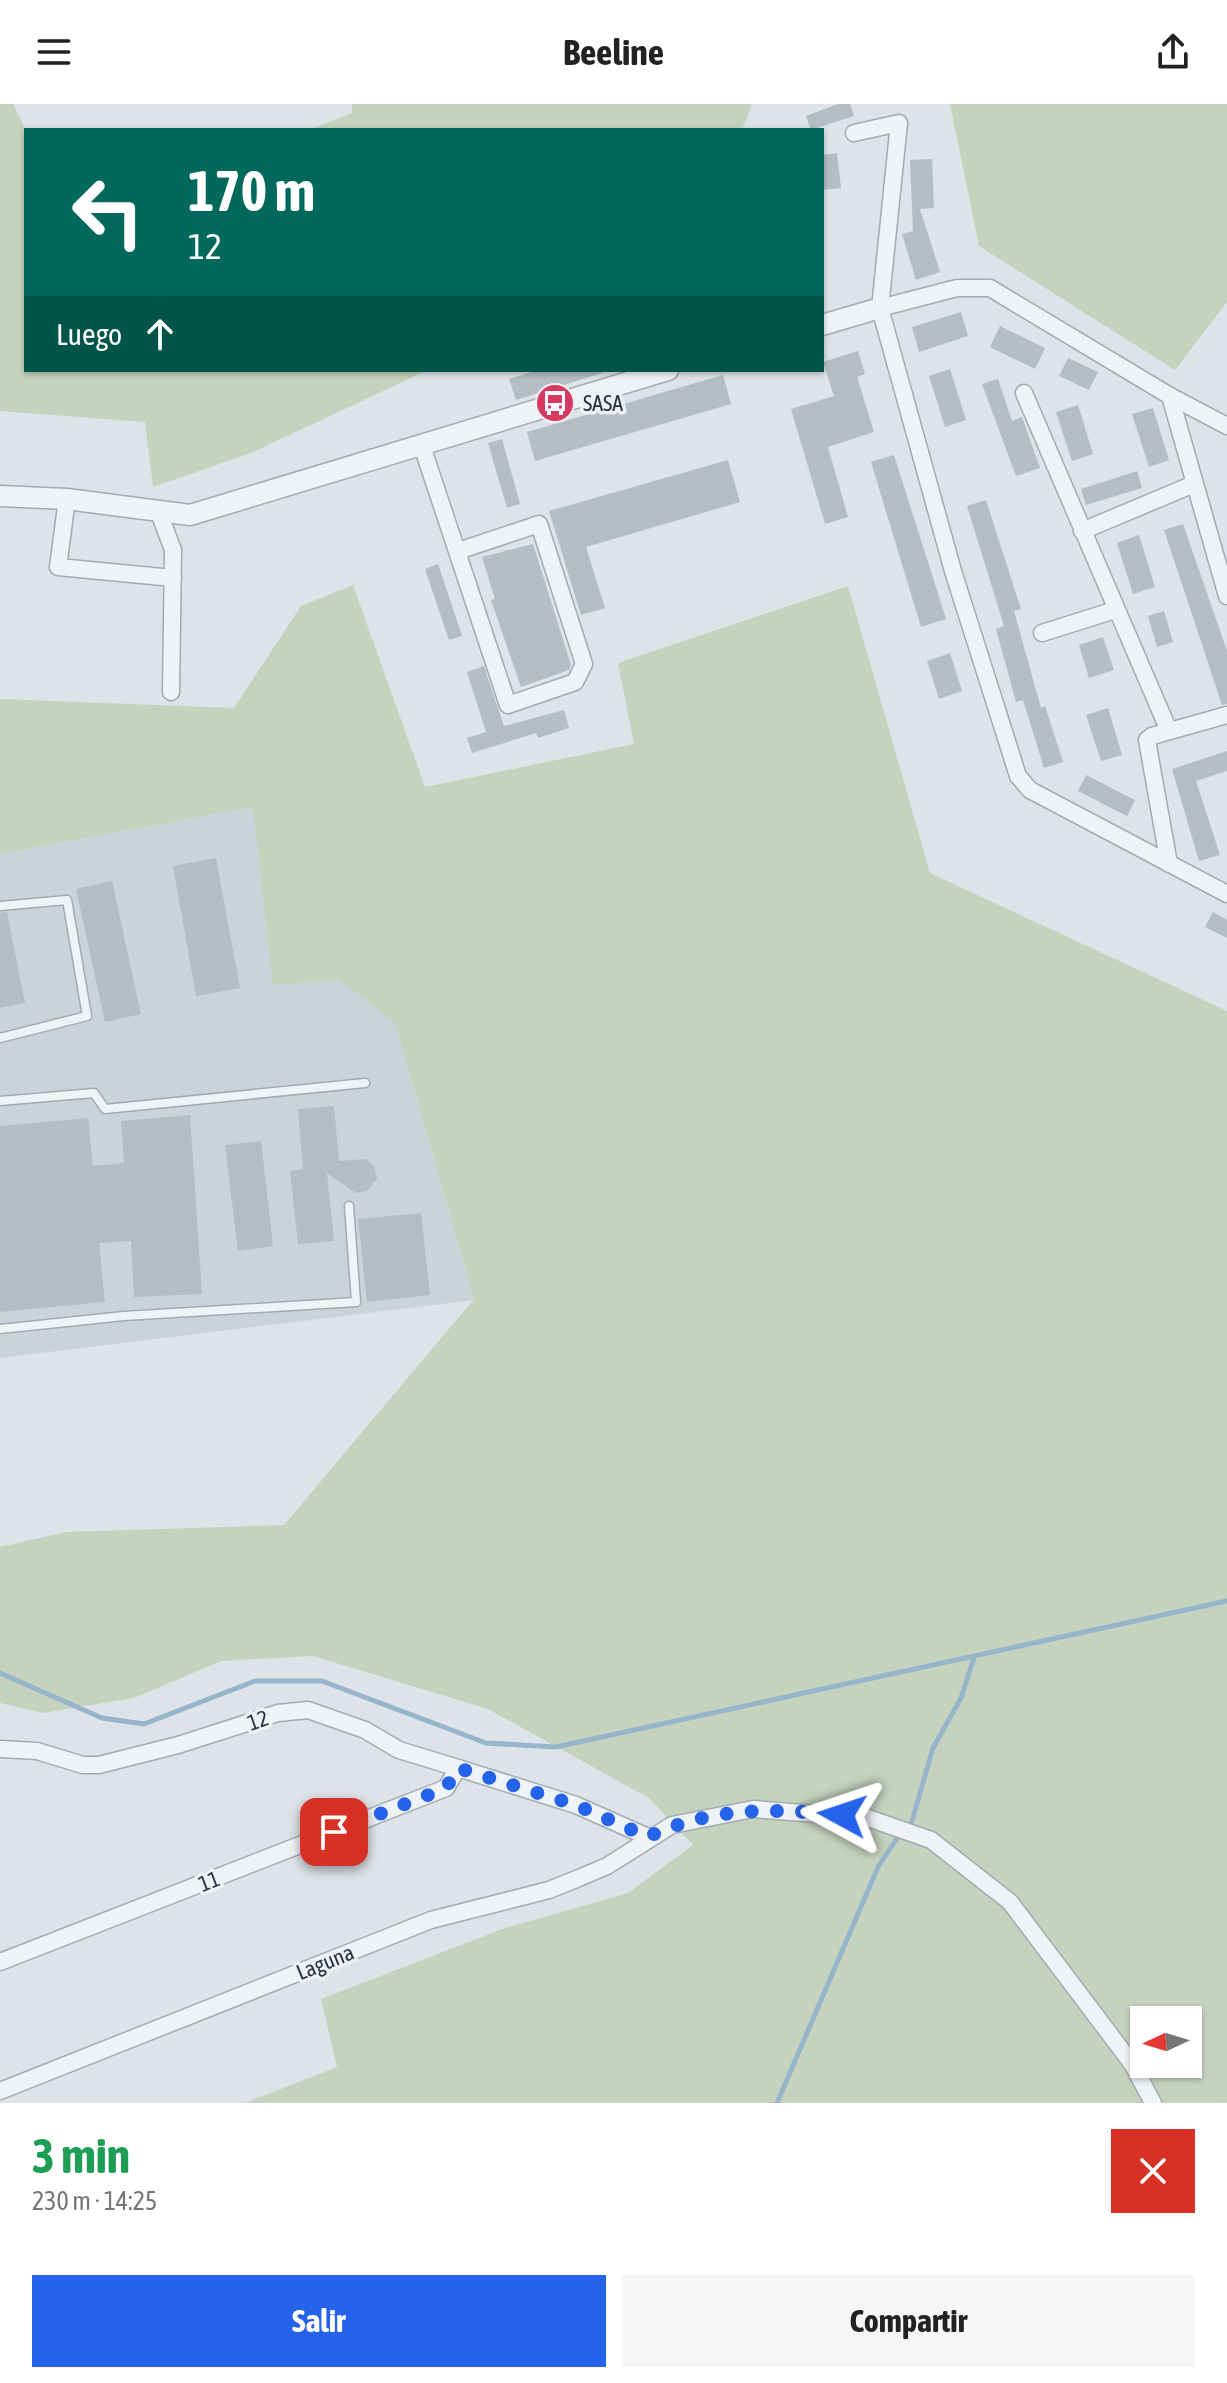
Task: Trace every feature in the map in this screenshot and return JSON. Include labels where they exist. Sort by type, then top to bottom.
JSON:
[{"type":"street","points":[[854,133],[899,123],[880,308],[953,571],[1018,776],[1030,790],[1227,894]]},
{"type":"street","points":[[824,324],[957,288],[990,288],[1170,396],[1227,426]]},
{"type":"street","points":[[0,496],[67,499],[190,515],[662,372]]},
{"type":"street","points":[[1024,393],[1169,731]]},
{"type":"street","points":[[1170,396],[1227,596]]},
{"type":"street","points":[[422,446],[508,705],[575,682],[584,664],[539,524],[458,551]]},
{"type":"street","points":[[1082,531],[1194,484]]},
{"type":"street","points":[[67,499],[58,567],[173,578]]},
{"type":"street","points":[[158,510],[173,550],[171,692]]},
{"type":"street","points":[[1042,633],[1115,610]]},
{"type":"street","points":[[1169,864],[1147,740],[1227,715]]},
{"type":"street","name":"12","points":[[0,1749],[37,1751],[83,1765],[99,1765],[178,1745],[278,1713],[308,1710],[365,1730],[399,1750],[576,1805],[648,1837]]},
{"type":"street","name":"11","points":[[0,1962],[419,1800],[446,1788],[458,1768]]},
{"type":"street","name":"Laguna","points":[[0,2091],[431,1920],[549,1890],[607,1866],[648,1837],[672,1825],[753,1809],[868,1818],[931,1840],[1010,1902],[1133,2065],[1153,2103]]},
{"type":"lane","points":[[0,906],[67,900],[87,1016],[0,1038]]},
{"type":"lane","points":[[0,1101],[94,1093],[105,1109],[365,1083]]},
{"type":"lane","points":[[0,1329],[124,1316],[356,1302],[349,1206]]},
{"type":"shaded area","points":[[253,807],[273,984],[338,980],[395,1023],[474,1300],[0,1358],[0,854]]},
{"type":"green space","points":[[0,104],[13,104],[25,128],[24,372],[424,372],[251,453],[153,487],[145,422],[0,411]]},
{"type":"green space","points":[[352,104],[752,104],[743,128],[314,128],[352,113]]},
{"type":"green space","points":[[950,104],[1227,104],[1227,302],[1175,370],[979,246]]},
{"type":"green space","points":[[353,585],[425,787],[634,744],[618,663],[848,586],[930,873],[1227,1011],[1227,2103],[245,2103],[337,2067],[321,1999],[505,1928],[628,1893],[693,1845],[649,1798],[488,1709],[313,1656],[221,1661],[134,1698],[43,1713],[0,1703],[0,1547],[66,1532],[284,1525],[474,1299],[395,1023],[338,980],[273,985],[253,807],[0,854],[0,699],[234,708],[301,606]]},
{"type":"building","points":[[838,104],[850,104],[854,116],[810,128],[806,116]]},
{"type":"building","points":[[837,153],[841,188],[824,190],[824,155]]},
{"type":"building","points":[[932,159],[934,208],[920,209],[940,272],[916,280],[902,234],[913,231],[910,160]]},
{"type":"building","points":[[961,312],[968,336],[919,352],[912,327]]},
{"type":"building","points":[[1000,326],[1045,348],[1035,369],[990,347]]},
{"type":"building","points":[[858,351],[865,374],[857,377],[874,432],[828,447],[848,517],[825,524],[791,409],[834,396],[824,362]]},
{"type":"building","points":[[1068,358],[1098,372],[1089,390],[1059,376]]},
{"type":"building","points":[[950,369],[966,420],[945,427],[929,376]]},
{"type":"building","points":[[532,372],[602,372],[516,400],[509,379]]},
{"type":"building","points":[[723,375],[731,404],[535,461],[527,432]]},
{"type":"building","points":[[998,379],[1012,421],[1022,417],[1040,468],[1016,476],[982,384]]},
{"type":"building","points":[[1078,405],[1093,454],[1072,461],[1056,412]]},
{"type":"building","points":[[1153,408],[1169,460],[1149,467],[1132,414]]},
{"type":"building","points":[[502,439],[520,504],[507,508],[488,443]]},
{"type":"building","points":[[894,455],[946,619],[921,627],[871,462]]},
{"type":"building","points":[[728,460],[740,502],[586,547],[605,608],[581,615],[549,511]]},
{"type":"building","points":[[1137,471],[1142,488],[1086,505],[1081,489]]},
{"type":"building","points":[[986,500],[1021,609],[1014,611],[1041,708],[1045,706],[1063,762],[1044,768],[1023,700],[1016,702],[996,629],[1004,626],[967,506]]},
{"type":"building","points":[[1183,524],[1227,651],[1227,704],[1222,705],[1164,530]]},
{"type":"building","points":[[1139,535],[1155,587],[1133,594],[1117,543]]},
{"type":"building","points":[[533,544],[571,665],[569,670],[521,687],[491,600],[495,599],[482,557]]},
{"type":"building","points":[[438,564],[462,636],[449,640],[425,569]]},
{"type":"building","points":[[1164,611],[1173,642],[1157,647],[1148,616]]},
{"type":"building","points":[[1103,637],[1114,670],[1089,678],[1079,645]]},
{"type":"building","points":[[950,653],[962,691],[939,699],[927,661]]},
{"type":"building","points":[[484,666],[504,726],[564,710],[569,728],[538,738],[536,733],[472,753],[467,738],[486,732],[467,672]]},
{"type":"building","points":[[1108,708],[1122,755],[1101,761],[1086,715]]},
{"type":"building","points":[[1227,751],[1227,771],[1196,781],[1220,855],[1199,861],[1172,769]]},
{"type":"building","points":[[1086,775],[1135,800],[1127,816],[1078,791]]},
{"type":"building","points":[[216,858],[240,988],[196,996],[173,866]]},
{"type":"building","points":[[112,881],[141,1014],[105,1022],[76,889]]},
{"type":"building","points":[[7,912],[25,1003],[0,1008],[0,913]]},
{"type":"building","points":[[1213,912],[1227,920],[1227,938],[1205,927]]},
{"type":"building","points":[[334,1106],[339,1161],[365,1159],[374,1166],[377,1178],[367,1191],[356,1193],[327,1173],[334,1241],[298,1244],[290,1171],[303,1169],[298,1109]]},
{"type":"building","points":[[190,1115],[202,1294],[134,1297],[131,1241],[99,1243],[105,1302],[0,1312],[0,1126],[88,1118],[93,1166],[124,1163],[121,1121]]},
{"type":"building","points":[[261,1141],[273,1246],[238,1251],[225,1145]]},
{"type":"building","points":[[421,1213],[430,1295],[367,1302],[358,1219]]},
{"type":"waterway","points":[[0,1673],[102,1718],[144,1724],[255,1681],[322,1681],[486,1743],[556,1747],[1227,1601]]},
{"type":"waterway","points":[[912,1821],[933,1748],[961,1698],[974,1658]]},
{"type":"waterway","points":[[777,2103],[878,1867],[901,1832]]},
{"type":"place","name":"SASA","points":[[555,403]]},
{"type":"route","points":[[334,1832],[446,1788],[458,1768],[576,1805],[648,1837],[672,1825],[753,1809],[842,1815]]}]
